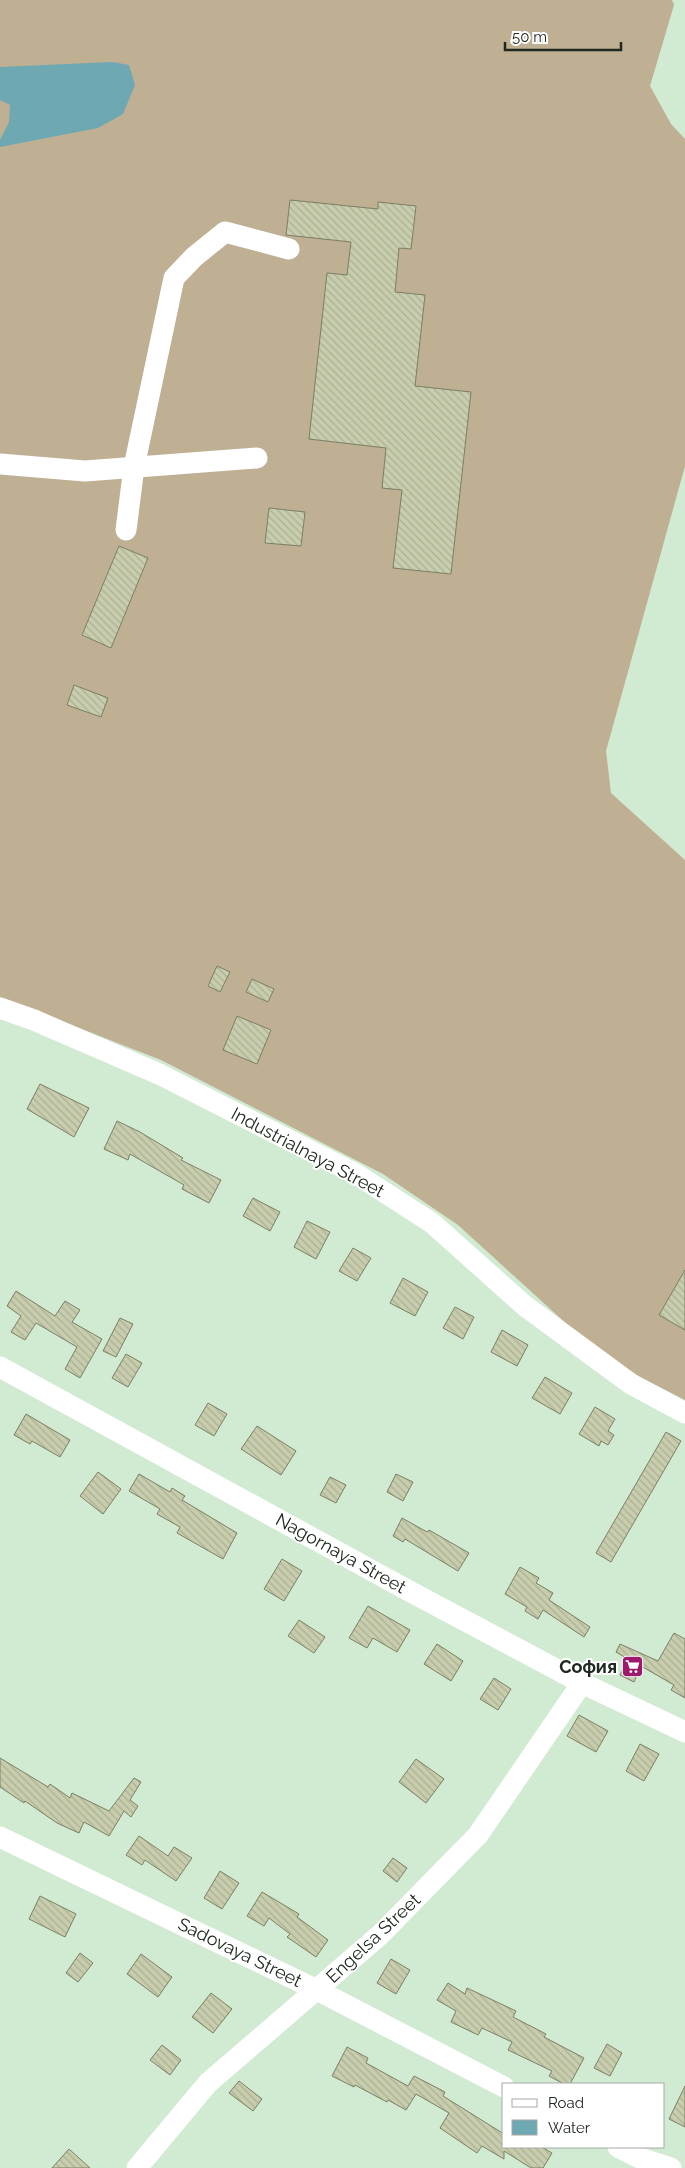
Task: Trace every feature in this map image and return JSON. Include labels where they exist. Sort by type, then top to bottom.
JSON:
[{"type":"street","points":[[126,530],[134,467],[174,278],[194,257],[226,232],[289,249]]},
{"type":"street","points":[[0,464],[85,470],[257,458]]},
{"type":"street","name":"Industrialnaya Street","points":[[0,1008],[34,1020],[159,1074],[356,1174],[432,1223],[525,1306],[631,1384],[685,1413]]},
{"type":"street","name":"Nagornaya Street","points":[[0,1367],[411,1592],[582,1683],[685,1732]]},
{"type":"street","name":"Engelsa Street","points":[[137,2168],[208,2082],[381,1934],[478,1835],[582,1683]]},
{"type":"street","name":"Sadovaya Street","points":[[0,1837],[317,1990],[502,2086]]},
{"type":"street","points":[[620,2148],[640,2158],[671,2168]]},
{"type":"shaded area","points":[[0,0],[672,0],[674,5],[650,86],[671,124],[685,139],[685,466],[606,751],[611,793],[685,860],[685,1400],[640,1377],[592,1347],[458,1225],[383,1174],[161,1060],[0,997]]},
{"type":"water","points":[[112,62],[129,65],[135,85],[123,114],[98,128],[0,147],[0,140],[9,122],[10,105],[0,100],[0,67]]},
{"type":"building","points":[[290,200],[378,209],[378,202],[416,206],[411,249],[399,248],[395,292],[425,295],[415,386],[471,392],[451,574],[393,568],[402,490],[382,488],[386,448],[309,439],[327,273],[347,275],[351,242],[286,235]]},
{"type":"building","points":[[269,508],[305,512],[301,546],[265,543]]},
{"type":"building","points":[[119,546],[148,558],[111,648],[82,635]]},
{"type":"building","points":[[74,685],[108,698],[101,717],[67,705]]},
{"type":"building","points":[[217,966],[230,972],[220,992],[208,986]]},
{"type":"building","points":[[252,979],[274,989],[268,1002],[246,992]]},
{"type":"building","points":[[237,1016],[271,1030],[257,1064],[223,1050]]},
{"type":"building","points":[[40,1084],[89,1108],[74,1137],[27,1109]]},
{"type":"building","points":[[117,1121],[140,1132],[183,1158],[181,1160],[221,1180],[209,1203],[182,1189],[184,1185],[130,1154],[128,1160],[104,1149]]},
{"type":"building","points":[[253,1198],[280,1212],[270,1231],[243,1216]]},
{"type":"building","points":[[307,1221],[330,1232],[316,1259],[294,1247]]},
{"type":"building","points":[[353,1248],[371,1258],[357,1281],[339,1271]]},
{"type":"building","points":[[685,1270],[685,1330],[659,1315]]},
{"type":"building","points":[[403,1278],[428,1292],[415,1316],[390,1303]]},
{"type":"building","points":[[16,1291],[55,1316],[65,1301],[80,1310],[72,1322],[102,1339],[80,1378],[65,1369],[77,1347],[36,1323],[25,1340],[11,1332],[21,1316],[7,1306]]},
{"type":"building","points":[[455,1307],[474,1317],[463,1339],[443,1328]]},
{"type":"building","points":[[120,1318],[133,1324],[116,1357],[103,1351]]},
{"type":"building","points":[[502,1330],[528,1345],[517,1366],[491,1352]]},
{"type":"building","points":[[126,1354],[142,1363],[128,1387],[112,1378]]},
{"type":"building","points":[[545,1377],[572,1393],[560,1414],[532,1398]]},
{"type":"building","points":[[208,1403],[227,1414],[214,1436],[195,1425]]},
{"type":"building","points":[[595,1407],[615,1419],[608,1431],[614,1435],[608,1445],[601,1441],[599,1446],[579,1434]]},
{"type":"building","points":[[26,1414],[70,1440],[60,1457],[32,1441],[30,1444],[14,1435]]},
{"type":"building","points":[[257,1426],[296,1451],[281,1475],[241,1449]]},
{"type":"building","points":[[666,1432],[681,1441],[611,1562],[596,1553]]},
{"type":"building","points":[[98,1472],[121,1489],[103,1514],[80,1496]]},
{"type":"building","points":[[139,1474],[170,1492],[172,1488],[185,1496],[182,1500],[237,1533],[223,1559],[177,1533],[180,1527],[157,1514],[160,1509],[129,1491]]},
{"type":"building","points":[[396,1474],[413,1482],[403,1501],[387,1492]]},
{"type":"building","points":[[330,1477],[346,1485],[336,1503],[320,1495]]},
{"type":"building","points":[[402,1518],[427,1532],[429,1530],[469,1553],[458,1571],[405,1539],[403,1542],[393,1536]]},
{"type":"building","points":[[282,1559],[302,1571],[284,1601],[264,1589]]},
{"type":"building","points":[[520,1567],[539,1578],[536,1583],[553,1593],[549,1600],[590,1627],[584,1637],[543,1610],[538,1619],[525,1611],[527,1607],[505,1594]]},
{"type":"building","points":[[368,1606],[410,1630],[397,1652],[373,1638],[367,1648],[349,1638]]},
{"type":"building","points":[[299,1620],[325,1637],[314,1653],[288,1636]]},
{"type":"building","points":[[674,1633],[685,1639],[685,1698],[671,1690],[674,1685],[641,1666],[634,1682],[620,1675],[628,1659],[616,1652],[620,1644],[658,1661]]},
{"type":"building","points":[[437,1644],[463,1661],[451,1681],[424,1664]]},
{"type":"building","points":[[494,1678],[511,1689],[498,1710],[480,1699]]},
{"type":"building","points":[[579,1715],[608,1731],[596,1752],[567,1736]]},
{"type":"building","points":[[640,1744],[659,1754],[644,1781],[626,1771]]},
{"type":"building","points":[[0,1758],[48,1787],[50,1784],[70,1798],[72,1793],[109,1811],[134,1778],[141,1782],[130,1800],[138,1806],[131,1817],[124,1811],[109,1836],[84,1822],[79,1833],[57,1823],[25,1801],[24,1803],[0,1787]]},
{"type":"building","points":[[416,1759],[444,1779],[426,1803],[399,1782]]},
{"type":"building","points":[[139,1836],[168,1856],[174,1847],[192,1858],[176,1881],[145,1860],[142,1865],[126,1855]]},
{"type":"building","points":[[393,1858],[407,1868],[397,1882],[383,1871]]},
{"type":"building","points":[[220,1871],[239,1883],[222,1909],[204,1898]]},
{"type":"building","points":[[262,1892],[299,1914],[297,1917],[328,1940],[316,1957],[287,1937],[290,1934],[269,1918],[264,1926],[247,1916]]},
{"type":"building","points":[[40,1896],[76,1914],[65,1937],[29,1919]]},
{"type":"building","points":[[80,1953],[93,1963],[78,1982],[66,1973]]},
{"type":"building","points":[[141,1954],[172,1977],[158,1997],[127,1974]]},
{"type":"building","points":[[391,1959],[410,1970],[396,1994],[377,1983]]},
{"type":"building","points":[[448,1983],[465,1994],[467,1988],[516,2011],[513,2017],[546,2034],[544,2037],[584,2058],[571,2083],[562,2083],[549,2076],[552,2071],[508,2050],[512,2042],[482,2028],[478,2035],[451,2022],[456,2011],[437,2000]]},
{"type":"building","points":[[211,1993],[232,2009],[213,2033],[192,2017]]},
{"type":"building","points":[[607,2044],[622,2053],[610,2076],[594,2068]]},
{"type":"building","points":[[162,2045],[181,2060],[170,2075],[150,2060]]},
{"type":"building","points":[[347,2047],[368,2058],[366,2063],[408,2086],[414,2076],[445,2092],[443,2096],[502,2133],[502,2148],[544,2148],[552,2153],[543,2168],[531,2168],[504,2151],[504,2159],[482,2146],[477,2153],[440,2128],[449,2113],[416,2094],[406,2110],[388,2100],[387,2102],[355,2085],[354,2087],[332,2076]]},
{"type":"building","points":[[239,2081],[262,2099],[253,2111],[229,2093]]},
{"type":"building","points":[[685,2086],[685,2127],[669,2119]]},
{"type":"building","points":[[69,2149],[90,2168],[52,2168]]},
{"type":"place","name":"София","points":[[633,1666]]}]
